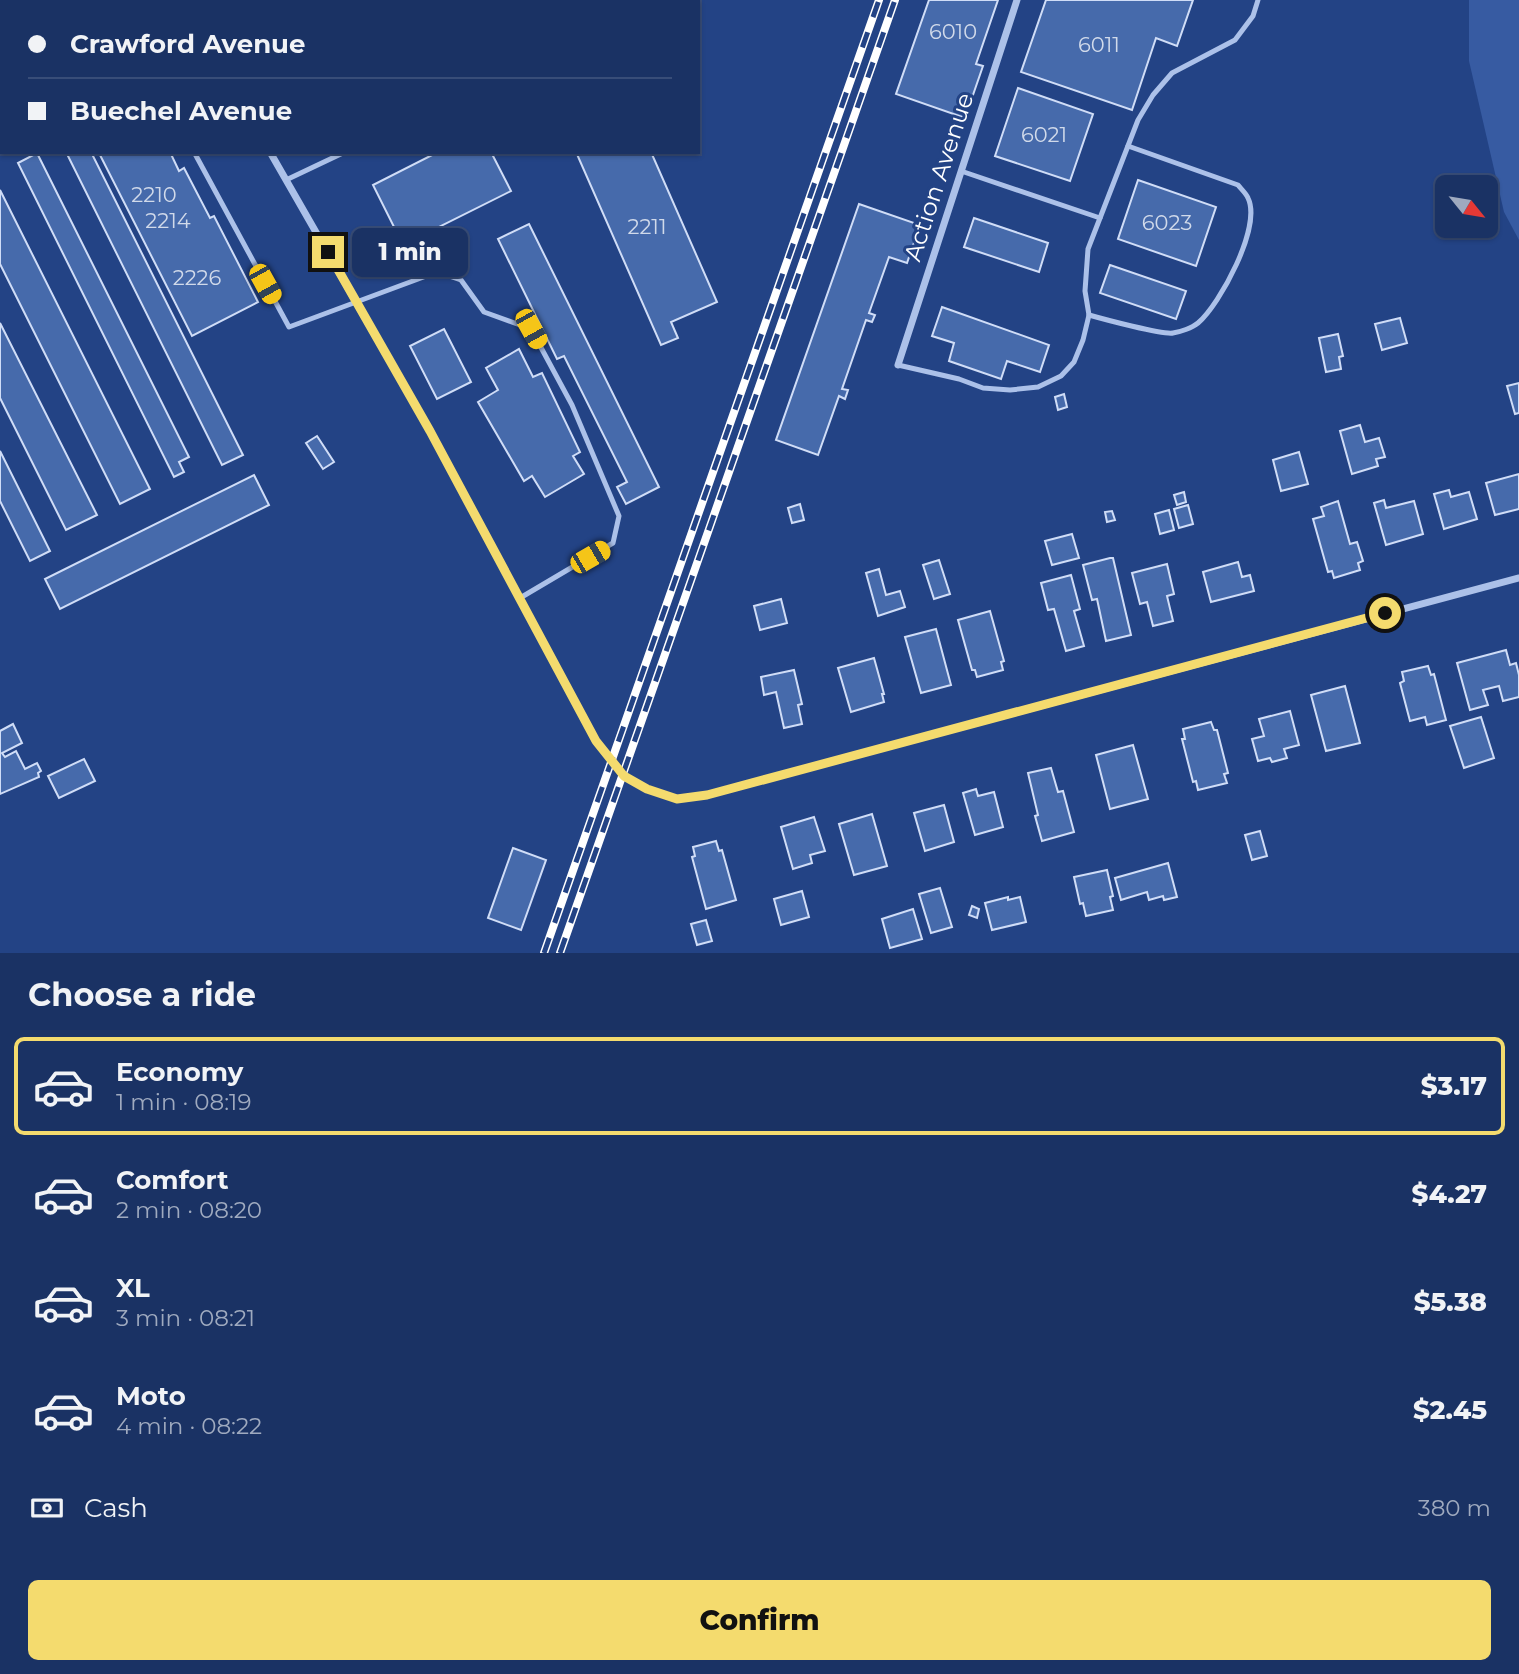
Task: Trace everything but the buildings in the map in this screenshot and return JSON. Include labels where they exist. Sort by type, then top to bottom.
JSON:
[{"type":"street","name":"Action Avenue","points":[[898,365],[1017,0]]},
{"type":"street","points":[[272,154],[430,431],[596,741],[624,776],[647,789],[677,799],[707,795],[1519,578]]},
{"type":"lane","points":[[898,365],[959,379],[983,388],[1010,390],[1038,387],[1061,376],[1074,362],[1089,315],[1085,291],[1088,249],[1138,120],[1153,95],[1172,73],[1209,56],[1235,40],[1253,16],[1258,0]]},
{"type":"lane","points":[[1089,315],[1170,334],[1196,324],[1211,308],[1236,268],[1248,237],[1249,198],[1237,185],[1128,146]]},
{"type":"lane","points":[[195,154],[289,327],[437,272],[461,279],[484,312],[531,329],[572,405],[618,516],[613,543],[520,598]]},
{"type":"lane","points":[[286,180],[341,154]]},
{"type":"lane","points":[[961,171],[1100,218]]},
{"type":"shaded area","points":[[1469,0],[1519,0],[1519,240],[1504,212],[1498,175],[1495,175],[1469,61]]},
{"type":"railway","points":[[544,953],[879,0]]},
{"type":"railway","points":[[560,953],[895,0]]},
{"type":"route","points":[[328,252],[430,431],[596,741],[624,776],[647,789],[677,799],[707,795],[1385,613]]}]
